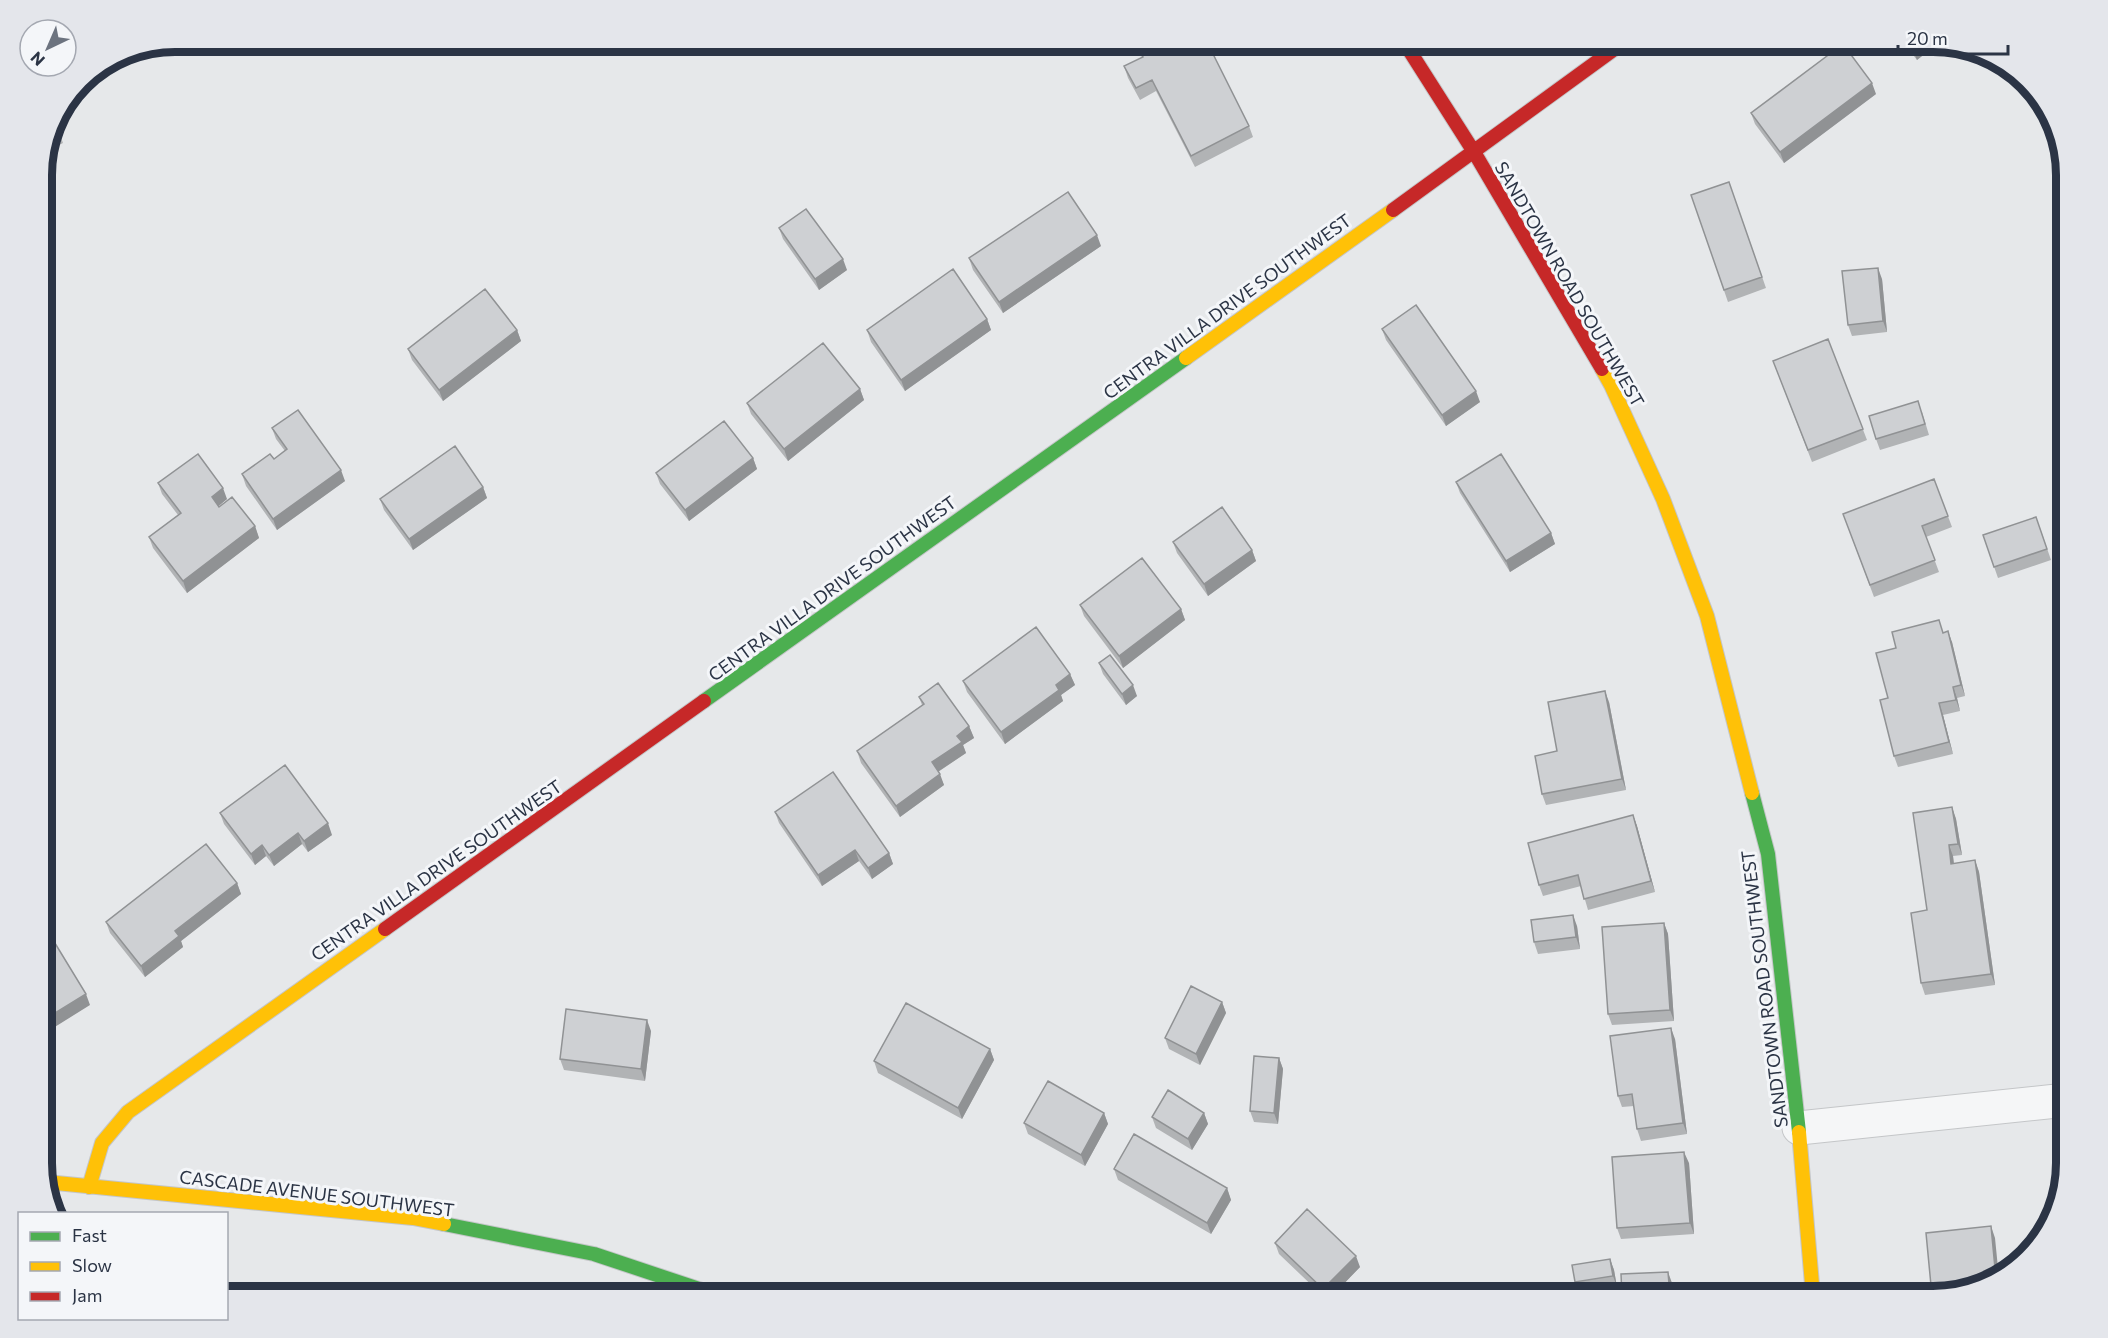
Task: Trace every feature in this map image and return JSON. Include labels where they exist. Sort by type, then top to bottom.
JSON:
[{"type":"street","name":"SANDTOWN ROAD SOUTHWEST","points":[[1410,52],[1474,152],[1611,385],[1663,499],[1707,616],[1768,854],[1799,1128],[1812,1286]]},
{"type":"street","name":"CENTRA VILLA DRIVE SOUTHWEST","points":[[89,1187],[102,1143],[128,1113],[1474,152],[1610,52]]},
{"type":"street","points":[[1799,1128],[2056,1101]]},
{"type":"street","name":"CASCADE AVENUE SOUTHWEST","points":[[55,1183],[413,1218],[594,1254],[690,1286]]},
{"type":"building","points":[[1140,52],[1212,52],[1249,126],[1191,156],[1152,80],[1136,88],[1124,66],[1143,57]]},
{"type":"building","points":[[1832,52],[1849,52],[1872,83],[1780,152],[1751,113]]},
{"type":"building","points":[[1729,182],[1762,277],[1724,290],[1691,195]]},
{"type":"building","points":[[1068,192],[1097,235],[999,302],[969,258]]},
{"type":"building","points":[[806,209],[843,259],[815,279],[779,228]]},
{"type":"building","points":[[1878,268],[1883,321],[1848,325],[1842,271]]},
{"type":"building","points":[[953,269],[987,319],[901,380],[867,330]]},
{"type":"building","points":[[485,289],[517,330],[439,390],[408,349]]},
{"type":"building","points":[[1416,305],[1476,391],[1442,415],[1382,329]]},
{"type":"building","points":[[1828,339],[1863,429],[1808,450],[1773,361]]},
{"type":"building","points":[[823,343],[860,389],[784,449],[747,403]]},
{"type":"building","points":[[1918,401],[1925,424],[1876,439],[1869,416]]},
{"type":"building","points":[[298,410],[341,470],[273,519],[242,474],[270,454],[274,459],[287,449],[272,428]]},
{"type":"building","points":[[724,421],[753,458],[685,510],[656,473]]},
{"type":"building","points":[[455,446],[483,487],[409,539],[380,499]]},
{"type":"building","points":[[198,454],[223,488],[212,497],[219,507],[232,497],[255,526],[183,581],[149,537],[181,513],[158,483]]},
{"type":"building","points":[[1501,454],[1551,533],[1506,561],[1456,482]]},
{"type":"building","points":[[1934,479],[1948,516],[1922,526],[1935,560],[1870,585],[1843,514]]},
{"type":"building","points":[[1222,507],[1252,550],[1204,584],[1173,542]]},
{"type":"building","points":[[2036,517],[2047,549],[1994,567],[1983,535]]},
{"type":"building","points":[[1142,558],[1181,609],[1119,656],[1080,605]]},
{"type":"building","points":[[1939,620],[1943,633],[1948,631],[1961,685],[1953,687],[1956,700],[1939,703],[1949,742],[1894,756],[1880,700],[1888,698],[1876,653],[1896,648],[1892,632]]},
{"type":"building","points":[[1036,627],[1070,674],[1056,685],[1059,690],[1001,732],[963,681]]},
{"type":"building","points":[[1110,655],[1133,685],[1122,694],[1099,663]]},
{"type":"building","points":[[938,683],[969,726],[957,736],[962,742],[932,762],[940,774],[896,806],[857,751],[924,704],[919,697]]},
{"type":"building","points":[[1605,691],[1622,779],[1542,794],[1535,756],[1557,751],[1548,702]]},
{"type":"building","points":[[285,765],[328,823],[304,841],[298,833],[269,855],[262,845],[251,854],[220,813]]},
{"type":"building","points":[[833,772],[889,853],[868,868],[855,850],[818,875],[775,812]]},
{"type":"building","points":[[1952,807],[1958,844],[1949,845],[1951,864],[1975,860],[1991,974],[1921,983],[1911,913],[1927,910],[1913,813]]},
{"type":"building","points":[[1633,815],[1651,881],[1584,899],[1578,875],[1539,885],[1528,843]]},
{"type":"building","points":[[206,844],[237,883],[175,931],[179,936],[141,966],[106,922]]},
{"type":"building","points":[[1573,915],[1576,937],[1534,942],[1531,920]]},
{"type":"building","points":[[1664,923],[1670,1010],[1608,1014],[1602,927]]},
{"type":"building","points":[[53,940],[86,994],[53,1014]]},
{"type":"building","points":[[1191,986],[1222,1002],[1196,1054],[1165,1038]]},
{"type":"building","points":[[906,1003],[990,1049],[958,1108],[874,1061]]},
{"type":"building","points":[[566,1009],[647,1020],[641,1069],[560,1059]]},
{"type":"building","points":[[1671,1028],[1683,1123],[1637,1129],[1632,1094],[1618,1096],[1610,1036]]},
{"type":"building","points":[[1254,1056],[1279,1058],[1274,1113],[1250,1111]]},
{"type":"building","points":[[1048,1081],[1104,1113],[1081,1155],[1024,1123]]},
{"type":"building","points":[[1168,1090],[1204,1113],[1188,1139],[1152,1117]]},
{"type":"building","points":[[1134,1134],[1227,1188],[1207,1223],[1114,1169]]},
{"type":"building","points":[[1684,1152],[1690,1223],[1617,1228],[1612,1157]]},
{"type":"building","points":[[1307,1209],[1356,1256],[1326,1286],[1320,1286],[1275,1243]]},
{"type":"building","points":[[1991,1226],[1995,1268],[1964,1281],[1931,1286],[1926,1233]]},
{"type":"building","points":[[1610,1259],[1613,1276],[1575,1282],[1572,1265]]},
{"type":"building","points":[[1668,1272],[1669,1286],[1622,1286],[1621,1274]]},
{"type":"traffic: fast","points":[[704,701],[1186,358]]},
{"type":"traffic: fast","points":[[1752,793],[1768,854],[1799,1132]]},
{"type":"traffic: fast","points":[[444,1224],[594,1254],[690,1286]]},
{"type":"traffic: slow","points":[[1186,358],[1393,210]]},
{"type":"traffic: slow","points":[[1602,369],[1663,499],[1707,616],[1752,793]]},
{"type":"traffic: slow","points":[[89,1187],[102,1143],[128,1112],[385,929]]},
{"type":"traffic: slow","points":[[1799,1132],[1812,1286]]},
{"type":"traffic: slow","points":[[55,1183],[413,1218],[444,1224]]},
{"type":"traffic: jam","points":[[1410,52],[1474,152],[1602,369]]},
{"type":"traffic: jam","points":[[1393,210],[1610,52]]},
{"type":"traffic: jam","points":[[385,929],[704,701]]}]
